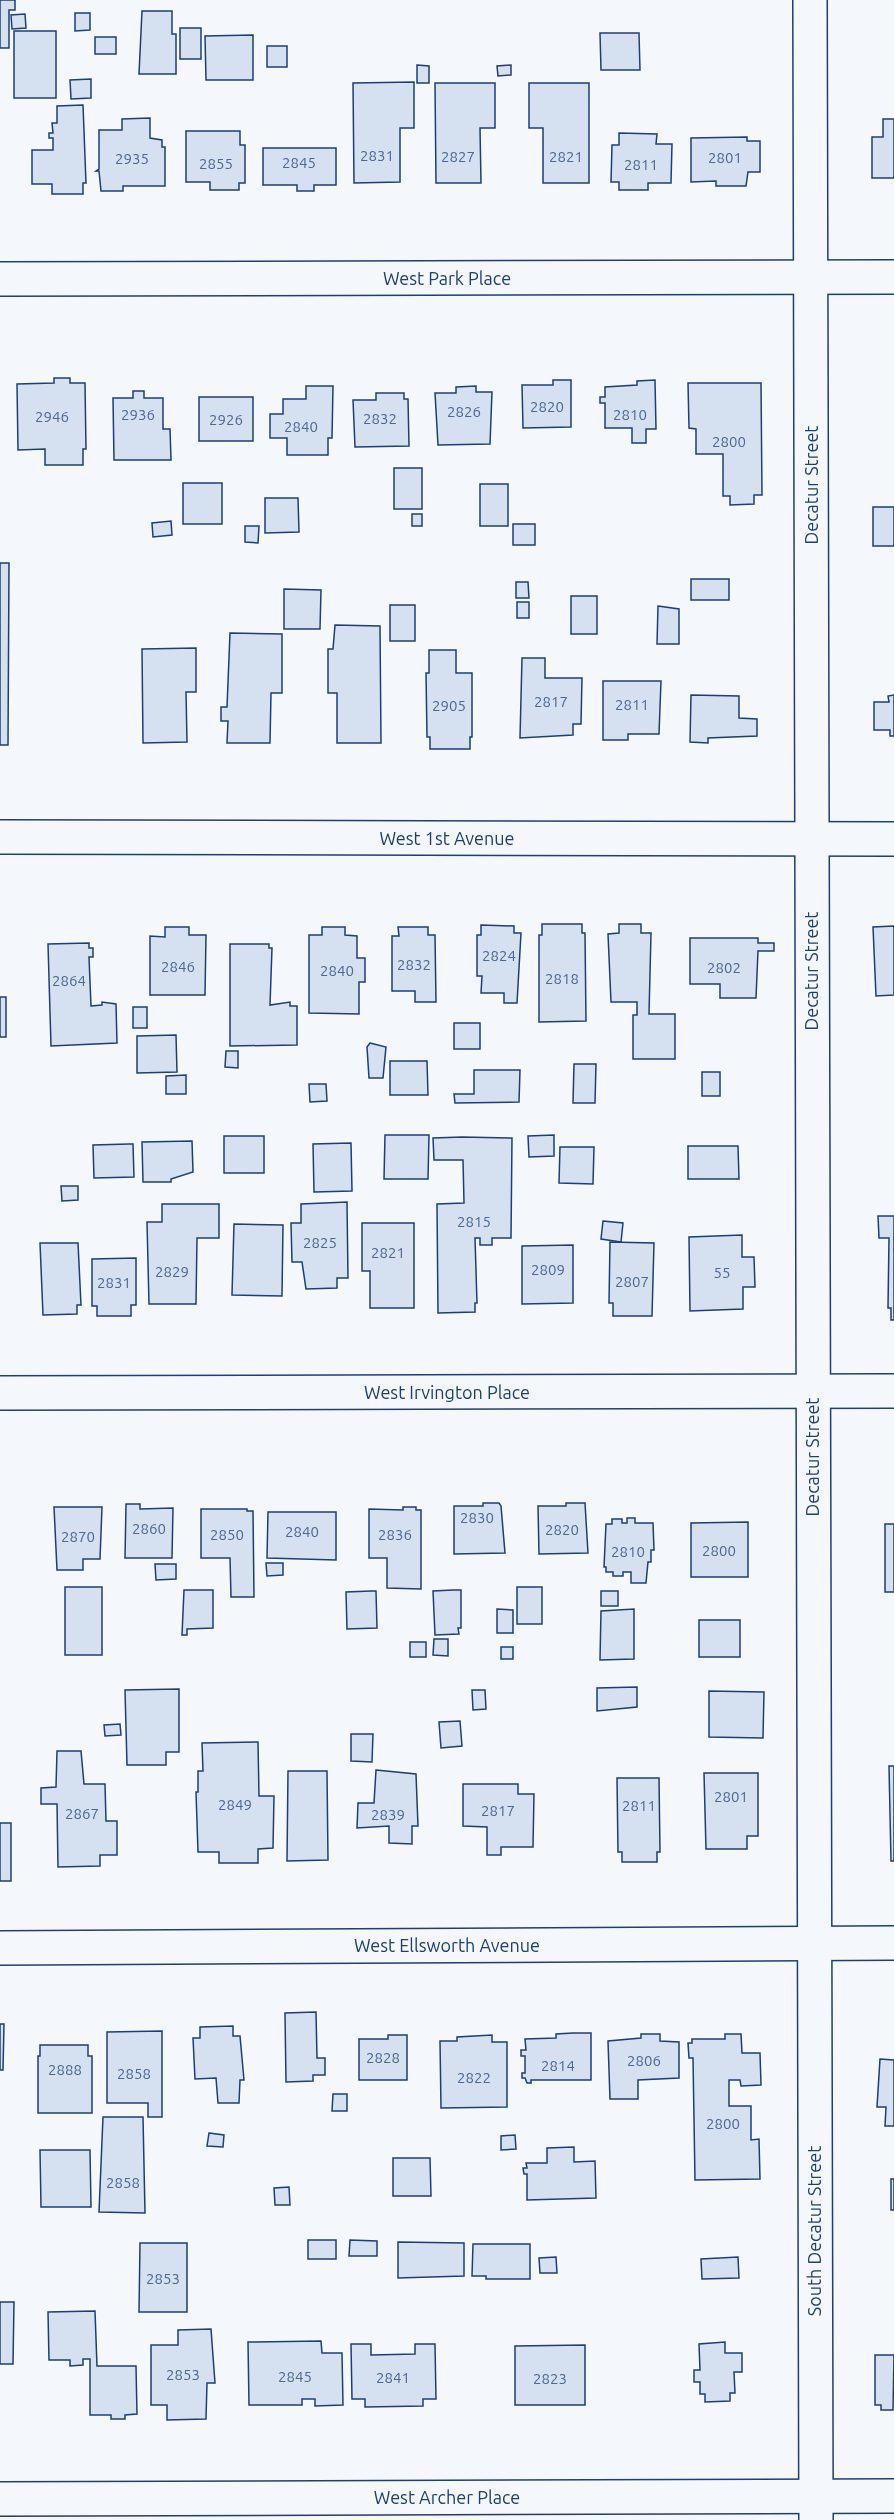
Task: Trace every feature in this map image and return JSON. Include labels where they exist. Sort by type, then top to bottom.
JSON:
[{"type":"street","name":"Decatur Street","points":[[810,0],[813,1943]]},
{"type":"street","name":"West Park Place","points":[[0,279],[894,277]]},
{"type":"street","name":"West 1st Avenue","points":[[0,837],[894,839]]},
{"type":"street","name":"West Irvington Place","points":[[0,1393],[894,1391]]},
{"type":"street","name":"South Decatur Street","points":[[813,1943],[815,2508]]},
{"type":"street","name":"West Ellsworth Avenue","points":[[0,1948],[894,1943]]},
{"type":"street","name":"West Archer Place","points":[[0,2499],[815,2508],[894,2496]]},
{"type":"building","points":[[0,0],[15,0],[15,10],[9,10],[9,48],[0,48]]},
{"type":"building","points":[[142,11],[172,11],[172,34],[176,34],[176,74],[139,74]]},
{"type":"building","points":[[75,13],[90,13],[90,30],[75,31]]},
{"type":"building","points":[[25,14],[26,28],[12,29],[11,15]]},
{"type":"building","points":[[180,28],[201,28],[201,59],[180,59]]},
{"type":"building","points":[[14,31],[56,31],[56,98],[14,98]]},
{"type":"building","points":[[600,33],[639,33],[640,70],[601,70]]},
{"type":"building","points":[[253,35],[253,80],[206,80],[205,36]]},
{"type":"building","points":[[95,37],[116,37],[116,54],[95,54]]},
{"type":"building","points":[[267,46],[287,46],[287,67],[267,67]]},
{"type":"building","points":[[417,65],[429,66],[429,83],[417,83]]},
{"type":"building","points":[[511,65],[511,75],[498,76],[497,66]]},
{"type":"building","points":[[91,79],[91,98],[71,99],[70,80]]},
{"type":"building","points":[[414,82],[414,128],[400,128],[400,182],[354,183],[353,83]]},
{"type":"building","points":[[435,83],[495,83],[495,128],[480,128],[481,183],[436,183]]},
{"type":"building","points":[[529,83],[589,83],[589,183],[543,183],[543,128],[529,128]]},
{"type":"building","points":[[83,105],[86,183],[83,183],[83,194],[52,194],[52,184],[32,184],[32,150],[53,150],[53,138],[49,138],[49,133],[53,133],[52,123],[57,123],[57,106]]},
{"type":"building","points":[[150,118],[150,138],[162,140],[162,147],[165,147],[165,186],[123,186],[123,191],[101,191],[99,171],[96,171],[99,169],[99,130],[122,130],[122,119]]},
{"type":"building","points":[[883,119],[894,119],[894,178],[872,178],[872,137],[883,137]]},
{"type":"building","points":[[186,131],[240,131],[240,145],[245,145],[245,183],[239,183],[239,190],[210,190],[210,182],[186,182]]},
{"type":"building","points":[[619,133],[657,134],[656,144],[672,144],[671,183],[648,183],[648,190],[619,190],[619,182],[611,182],[612,145],[619,145]]},
{"type":"building","points":[[747,137],[747,141],[760,141],[760,172],[748,172],[746,186],[716,186],[716,181],[691,182],[691,138]]},
{"type":"building","points":[[263,148],[336,148],[336,185],[314,185],[314,191],[297,191],[297,185],[263,185]]},
{"type":"building","points":[[54,378],[70,378],[70,383],[85,383],[86,449],[83,449],[83,465],[45,465],[45,449],[18,450],[17,384],[54,383]]},
{"type":"building","points":[[553,380],[571,380],[571,427],[523,428],[522,385],[553,385]]},
{"type":"building","points":[[655,380],[656,429],[646,429],[646,443],[632,443],[632,428],[605,428],[605,403],[600,403],[600,397],[605,397],[605,387],[637,385],[637,381]]},
{"type":"building","points":[[688,383],[761,383],[762,495],[754,495],[754,504],[730,505],[730,496],[723,496],[723,454],[696,454],[696,429],[689,428]]},
{"type":"building","points":[[306,386],[333,386],[332,438],[328,438],[328,455],[287,455],[287,438],[270,438],[270,414],[283,414],[283,399],[306,399]]},
{"type":"building","points":[[476,386],[476,392],[492,392],[490,444],[438,445],[435,393],[456,393],[456,387]]},
{"type":"building","points":[[133,391],[144,391],[144,398],[163,398],[163,429],[170,429],[171,460],[114,460],[113,398],[133,398]]},
{"type":"building","points":[[376,393],[404,393],[404,399],[408,399],[409,446],[355,447],[353,400],[376,400]]},
{"type":"building","points":[[199,397],[253,397],[253,441],[199,441]]},
{"type":"building","points":[[394,468],[422,468],[422,509],[394,509]]},
{"type":"building","points":[[183,483],[222,483],[222,524],[183,524]]},
{"type":"building","points":[[480,484],[508,484],[508,526],[480,526]]},
{"type":"building","points":[[265,498],[298,498],[299,532],[265,533]]},
{"type":"building","points":[[873,507],[894,507],[894,546],[873,546]]},
{"type":"building","points":[[412,514],[422,514],[422,526],[412,526]]},
{"type":"building","points":[[171,521],[172,535],[153,537],[152,523]]},
{"type":"building","points":[[513,524],[535,524],[535,545],[513,545]]},
{"type":"building","points":[[245,526],[259,526],[258,543],[245,542]]},
{"type":"building","points":[[0,563],[9,563],[8,745],[0,745]]},
{"type":"building","points":[[691,579],[729,579],[729,600],[691,600]]},
{"type":"building","points":[[516,582],[528,582],[529,598],[516,598]]},
{"type":"building","points":[[284,589],[321,590],[320,629],[284,629]]},
{"type":"building","points":[[571,596],[597,596],[597,634],[571,634]]},
{"type":"building","points":[[517,602],[529,602],[529,618],[517,618]]},
{"type":"building","points":[[390,605],[415,605],[415,641],[390,641]]},
{"type":"building","points":[[658,606],[679,609],[679,644],[657,644]]},
{"type":"building","points":[[335,625],[380,626],[381,743],[337,743],[337,693],[328,693],[328,649],[333,649]]},
{"type":"building","points":[[230,633],[282,634],[282,693],[271,693],[270,743],[227,743],[228,721],[221,721],[221,707],[227,707]]},
{"type":"building","points":[[196,648],[196,692],[186,692],[187,742],[143,743],[142,649]]},
{"type":"building","points":[[429,650],[456,650],[456,673],[472,673],[470,749],[430,749],[430,737],[427,737],[426,673],[429,673]]},
{"type":"building","points":[[522,658],[545,658],[545,678],[582,678],[581,724],[573,724],[573,735],[520,738]]},
{"type":"building","points":[[603,681],[661,681],[659,734],[628,734],[628,740],[603,740]]},
{"type":"building","points":[[691,695],[739,696],[739,718],[757,719],[757,736],[708,738],[708,743],[690,742]]},
{"type":"building","points":[[894,695],[894,736],[890,736],[890,730],[874,730],[874,702],[889,702],[888,696]]},
{"type":"building","points":[[542,924],[582,924],[582,933],[585,933],[586,1021],[539,1022],[539,935],[542,935]]},
{"type":"building","points":[[619,924],[641,924],[641,933],[651,933],[649,1014],[675,1014],[675,1059],[633,1059],[633,1015],[637,1015],[637,1002],[611,1002],[608,934],[619,933]]},
{"type":"building","points":[[481,925],[514,926],[514,933],[521,933],[517,1003],[504,1003],[504,993],[481,993],[482,976],[477,976],[477,935],[481,935]]},
{"type":"building","points":[[894,926],[894,995],[876,996],[873,927]]},
{"type":"building","points":[[165,927],[189,927],[189,935],[206,935],[205,995],[150,995],[150,936],[165,937]]},
{"type":"building","points":[[322,927],[345,927],[345,935],[357,936],[357,958],[365,958],[365,982],[359,982],[359,1014],[309,1013],[309,935],[322,935]]},
{"type":"building","points":[[398,927],[428,927],[428,935],[435,935],[436,1002],[415,1002],[415,991],[392,991],[392,936],[399,936]]},
{"type":"building","points":[[690,938],[758,938],[758,943],[774,943],[774,951],[758,951],[756,998],[720,998],[720,984],[690,984]]},
{"type":"building","points":[[89,943],[89,948],[93,948],[93,957],[89,957],[91,1006],[102,1005],[102,1002],[116,1004],[117,1043],[51,1046],[48,944]]},
{"type":"building","points":[[230,944],[269,944],[269,948],[272,948],[270,1005],[290,1002],[290,1006],[297,1006],[297,1045],[230,1046]]},
{"type":"building","points":[[0,997],[6,997],[6,1037],[0,1037]]},
{"type":"building","points":[[133,1007],[147,1007],[147,1028],[133,1028]]},
{"type":"building","points":[[454,1023],[480,1023],[480,1049],[454,1049]]},
{"type":"building","points":[[176,1035],[177,1072],[137,1073],[137,1036]]},
{"type":"building","points":[[370,1043],[386,1047],[383,1078],[369,1078],[367,1047]]},
{"type":"building","points":[[226,1051],[238,1051],[238,1068],[225,1067]]},
{"type":"building","points":[[390,1061],[427,1061],[428,1095],[390,1095]]},
{"type":"building","points":[[574,1064],[596,1064],[595,1103],[573,1103]]},
{"type":"building","points":[[474,1070],[520,1070],[519,1102],[455,1103],[454,1094],[474,1094]]},
{"type":"building","points":[[702,1072],[720,1072],[720,1096],[702,1096]]},
{"type":"building","points":[[186,1075],[186,1094],[166,1094],[166,1076]]},
{"type":"building","points":[[309,1084],[326,1084],[327,1101],[310,1102]]},
{"type":"building","points":[[385,1135],[429,1135],[428,1179],[384,1179]]},
{"type":"building","points":[[554,1135],[554,1156],[529,1157],[528,1136]]},
{"type":"building","points":[[224,1136],[264,1136],[264,1173],[224,1173]]},
{"type":"building","points":[[433,1138],[512,1138],[511,1238],[492,1238],[492,1245],[480,1245],[480,1238],[475,1238],[477,1303],[475,1303],[475,1312],[438,1313],[437,1204],[464,1203],[463,1160],[434,1160]]},
{"type":"building","points":[[192,1141],[193,1172],[171,1179],[171,1182],[143,1182],[142,1142]]},
{"type":"building","points":[[351,1143],[352,1191],[314,1192],[313,1144]]},
{"type":"building","points":[[133,1144],[134,1177],[94,1178],[93,1145]]},
{"type":"building","points":[[688,1146],[738,1146],[739,1179],[688,1179]]},
{"type":"building","points":[[560,1147],[594,1147],[593,1184],[559,1183]]},
{"type":"building","points":[[61,1186],[78,1186],[78,1200],[62,1201]]},
{"type":"building","points":[[347,1202],[348,1278],[337,1278],[337,1288],[306,1289],[302,1262],[292,1262],[291,1223],[301,1223],[301,1204]]},
{"type":"building","points":[[162,1204],[219,1204],[219,1238],[197,1238],[196,1304],[149,1304],[147,1222],[162,1222]]},
{"type":"building","points":[[878,1216],[894,1216],[894,1320],[891,1320],[891,1308],[888,1308],[889,1238],[879,1238]]},
{"type":"building","points":[[603,1221],[623,1223],[621,1242],[601,1239]]},
{"type":"building","points":[[362,1223],[414,1223],[414,1308],[370,1308],[370,1271],[362,1271]]},
{"type":"building","points":[[234,1224],[283,1225],[282,1296],[232,1295]]},
{"type":"building","points":[[742,1235],[742,1257],[754,1257],[755,1287],[743,1287],[743,1309],[690,1311],[689,1237]]},
{"type":"building","points":[[610,1242],[654,1243],[652,1316],[613,1316],[613,1303],[609,1303]]},
{"type":"building","points":[[40,1243],[78,1243],[81,1305],[77,1305],[77,1314],[43,1315]]},
{"type":"building","points":[[573,1245],[573,1303],[522,1304],[522,1246]]},
{"type":"building","points":[[136,1258],[136,1305],[131,1305],[131,1316],[97,1316],[97,1306],[92,1306],[92,1259]]},
{"type":"building","points":[[483,1503],[499,1503],[501,1506],[505,1553],[454,1554],[454,1506],[483,1506]]},
{"type":"building","points":[[566,1503],[585,1503],[588,1553],[539,1554],[538,1506],[566,1506]]},
{"type":"building","points":[[126,1504],[140,1504],[140,1509],[173,1508],[172,1558],[125,1558]]},
{"type":"building","points":[[54,1507],[102,1507],[100,1559],[83,1559],[83,1570],[57,1570]]},
{"type":"building","points":[[403,1507],[416,1507],[416,1510],[421,1510],[421,1589],[387,1588],[387,1558],[369,1558],[369,1509],[403,1510]]},
{"type":"building","points":[[201,1509],[253,1511],[254,1597],[231,1597],[230,1558],[201,1558]]},
{"type":"building","points":[[268,1512],[336,1512],[336,1560],[267,1558]]},
{"type":"building","points":[[627,1518],[635,1518],[635,1523],[653,1523],[654,1550],[651,1550],[651,1562],[648,1562],[646,1583],[631,1583],[631,1572],[623,1572],[623,1576],[613,1576],[613,1572],[606,1572],[606,1567],[604,1567],[606,1524],[612,1524],[612,1519],[622,1519],[622,1523],[627,1523]]},
{"type":"building","points":[[748,1522],[748,1577],[691,1577],[691,1523]]},
{"type":"building","points":[[885,1524],[894,1524],[894,1592],[885,1592]]},
{"type":"building","points":[[266,1563],[283,1563],[283,1575],[267,1576]]},
{"type":"building","points":[[155,1564],[176,1564],[176,1579],[156,1580]]},
{"type":"building","points":[[65,1587],[102,1587],[102,1655],[65,1655]]},
{"type":"building","points":[[517,1587],[542,1587],[542,1624],[517,1624]]},
{"type":"building","points":[[184,1590],[213,1590],[213,1628],[187,1629],[187,1635],[182,1635]]},
{"type":"building","points":[[461,1590],[459,1634],[435,1635],[433,1591]]},
{"type":"building","points":[[376,1591],[377,1628],[347,1629],[346,1592]]},
{"type":"building","points":[[601,1591],[618,1591],[618,1606],[601,1606]]},
{"type":"building","points":[[497,1609],[513,1610],[513,1633],[497,1633]]},
{"type":"building","points":[[634,1609],[634,1659],[600,1660],[601,1611]]},
{"type":"building","points":[[699,1620],[740,1620],[740,1657],[699,1657]]},
{"type":"building","points":[[434,1639],[448,1639],[448,1656],[433,1655]]},
{"type":"building","points":[[410,1642],[426,1642],[426,1657],[410,1657]]},
{"type":"building","points":[[501,1647],[513,1647],[513,1659],[501,1659]]},
{"type":"building","points":[[637,1687],[637,1707],[597,1711],[597,1688]]},
{"type":"building","points":[[179,1689],[179,1752],[166,1752],[166,1765],[127,1765],[125,1690]]},
{"type":"building","points":[[472,1690],[485,1690],[486,1709],[473,1710]]},
{"type":"building","points":[[709,1691],[764,1692],[763,1738],[709,1737]]},
{"type":"building","points":[[460,1721],[462,1746],[441,1748],[439,1722]]},
{"type":"building","points":[[120,1724],[121,1735],[105,1736],[104,1725]]},
{"type":"building","points":[[351,1734],[373,1734],[372,1762],[351,1761]]},
{"type":"building","points":[[258,1742],[259,1796],[274,1796],[273,1848],[258,1849],[258,1863],[219,1863],[219,1852],[198,1852],[196,1792],[198,1792],[198,1771],[203,1771],[202,1743]]},
{"type":"building","points":[[57,1751],[81,1751],[84,1784],[105,1784],[106,1821],[117,1821],[117,1855],[100,1855],[100,1866],[58,1867],[57,1804],[41,1804],[41,1788],[56,1787]]},
{"type":"building","points":[[889,1766],[894,1766],[894,1861],[891,1861]]},
{"type":"building","points":[[376,1770],[416,1774],[418,1826],[412,1826],[412,1844],[389,1843],[389,1826],[357,1828],[358,1803],[374,1803]]},
{"type":"building","points":[[288,1771],[327,1771],[328,1860],[287,1861]]},
{"type":"building","points":[[704,1773],[758,1773],[758,1836],[747,1836],[747,1849],[706,1849]]},
{"type":"building","points":[[617,1778],[659,1778],[660,1852],[657,1852],[657,1862],[622,1862],[622,1852],[618,1852]]},
{"type":"building","points":[[463,1784],[518,1784],[518,1794],[534,1794],[533,1847],[501,1847],[501,1855],[487,1855],[487,1827],[463,1826]]},
{"type":"building","points":[[0,1823],[11,1823],[11,1881],[0,1881]]},
{"type":"building","points":[[316,2012],[317,2058],[325,2058],[325,2075],[313,2075],[313,2081],[286,2082],[285,2013]]},
{"type":"building","points":[[0,2024],[4,2024],[3,2070],[0,2070]]},
{"type":"building","points":[[233,2026],[233,2036],[240,2036],[244,2080],[240,2080],[239,2103],[218,2103],[216,2078],[195,2079],[193,2038],[200,2038],[200,2027]]},
{"type":"building","points":[[162,2031],[162,2117],[148,2117],[148,2103],[107,2103],[107,2032]]},
{"type":"building","points":[[591,2033],[591,2080],[531,2080],[531,2083],[527,2083],[525,2078],[522,2078],[522,2073],[525,2073],[525,2056],[521,2056],[521,2050],[526,2050],[525,2039],[556,2038],[556,2034]]},
{"type":"building","points":[[641,2034],[660,2034],[660,2041],[679,2042],[679,2078],[638,2080],[638,2099],[610,2099],[608,2041],[641,2038]]},
{"type":"building","points":[[725,2034],[741,2034],[742,2053],[760,2053],[761,2085],[741,2086],[740,2080],[729,2080],[729,2106],[751,2106],[751,2140],[759,2139],[760,2179],[695,2180],[693,2058],[689,2058],[688,2043],[692,2043],[692,2039],[725,2039]]},
{"type":"building","points":[[388,2035],[407,2035],[407,2080],[359,2080],[359,2039],[388,2039]]},
{"type":"building","points":[[492,2035],[492,2042],[507,2042],[507,2107],[441,2108],[440,2041],[457,2041],[457,2037]]},
{"type":"building","points":[[40,2045],[88,2045],[88,2056],[92,2056],[92,2113],[38,2113]]},
{"type":"building","points":[[880,2059],[894,2060],[894,2126],[885,2126],[886,2107],[877,2107]]},
{"type":"building","points":[[333,2094],[347,2094],[347,2111],[332,2111]]},
{"type":"building","points":[[103,2117],[143,2117],[145,2213],[99,2212]]},
{"type":"building","points":[[209,2133],[224,2135],[223,2147],[207,2146]]},
{"type":"building","points":[[515,2135],[516,2149],[501,2150],[501,2136]]},
{"type":"building","points":[[574,2147],[574,2162],[595,2161],[596,2198],[527,2200],[527,2174],[524,2174],[523,2168],[527,2168],[526,2163],[547,2163],[547,2148]]},
{"type":"building","points":[[40,2150],[90,2150],[91,2207],[41,2207]]},
{"type":"building","points":[[393,2158],[430,2158],[431,2196],[393,2196]]},
{"type":"building","points":[[891,2179],[894,2179],[894,2210],[891,2210]]},
{"type":"building","points":[[289,2187],[290,2205],[275,2205],[274,2188]]},
{"type":"building","points":[[308,2240],[336,2240],[336,2259],[308,2259]]},
{"type":"building","points":[[350,2240],[377,2241],[377,2256],[349,2256]]},
{"type":"building","points":[[398,2242],[464,2243],[464,2276],[398,2278]]},
{"type":"building","points":[[140,2243],[187,2243],[187,2312],[139,2312]]},
{"type":"building","points":[[473,2244],[530,2244],[530,2279],[486,2279],[486,2276],[472,2276]]},
{"type":"building","points":[[556,2257],[557,2273],[540,2273],[539,2258]]},
{"type":"building","points":[[738,2257],[739,2278],[702,2279],[701,2259]]},
{"type":"building","points":[[0,2302],[14,2302],[13,2364],[0,2364]]},
{"type":"building","points":[[95,2311],[97,2366],[136,2366],[137,2414],[125,2415],[125,2419],[111,2419],[111,2415],[90,2415],[90,2359],[83,2359],[83,2365],[70,2366],[70,2360],[49,2360],[48,2312]]},
{"type":"building","points":[[211,2329],[215,2383],[207,2383],[206,2419],[167,2420],[167,2405],[151,2405],[151,2345],[178,2345],[178,2330]]},
{"type":"building","points":[[321,2341],[322,2353],[342,2353],[343,2405],[315,2406],[315,2399],[302,2399],[302,2405],[249,2405],[248,2342]]},
{"type":"building","points":[[725,2342],[725,2353],[742,2353],[742,2372],[734,2372],[735,2393],[730,2393],[730,2401],[705,2402],[705,2394],[700,2394],[700,2382],[694,2382],[694,2370],[700,2370],[699,2344]]},
{"type":"building","points":[[351,2344],[371,2344],[371,2355],[415,2354],[415,2344],[435,2344],[436,2399],[423,2399],[423,2406],[365,2407],[365,2399],[352,2399]]},
{"type":"building","points":[[585,2345],[585,2405],[515,2405],[515,2346]]},
{"type":"building","points":[[875,2355],[894,2355],[893,2410],[881,2410],[881,2405],[875,2405]]}]
